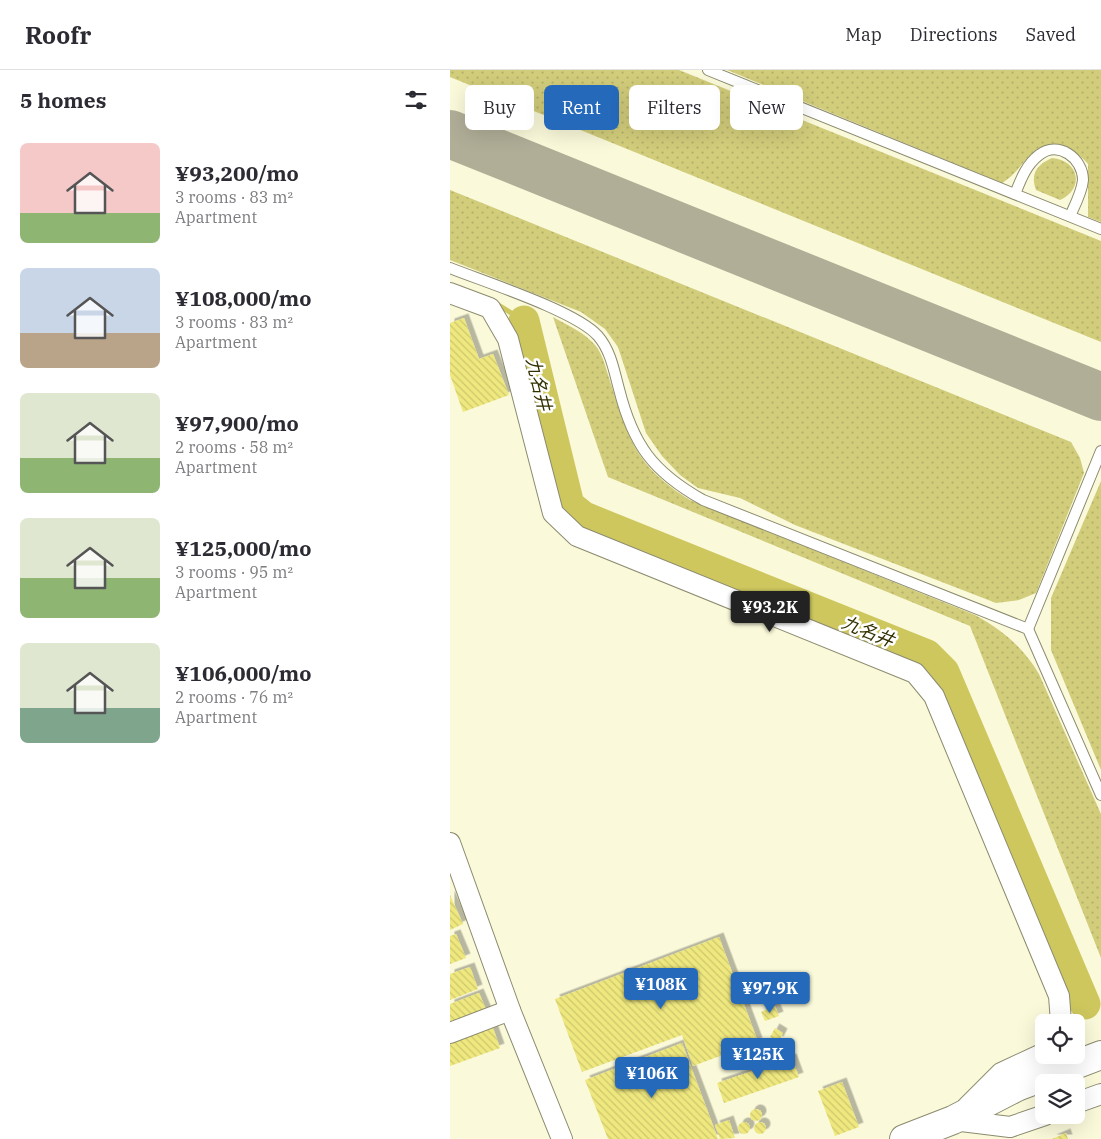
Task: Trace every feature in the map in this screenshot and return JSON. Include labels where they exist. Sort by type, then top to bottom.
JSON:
[{"type":"main road","points":[[904,1139],[953,1120],[1017,1088],[1101,1055]]},
{"type":"main road","points":[[1085,1079],[1101,1073]]},
{"type":"main road","points":[[953,1120],[1035,1098]]},
{"type":"street","points":[[450,293],[490,308],[508,339],[553,513],[576,536],[915,673],[934,696],[1058,996],[1060,1014]]},
{"type":"street","points":[[450,843],[510,1010],[562,1139]]},
{"type":"street","points":[[450,1033],[510,1010]]},
{"type":"street","points":[[953,1120],[1001,1073],[1035,1057]]},
{"type":"street","points":[[1085,1100],[1101,1094]]},
{"type":"street","points":[[953,1120],[1010,1127],[1035,1118]]},
{"type":"lane","points":[[708,70],[1101,229]]},
{"type":"lane","points":[[1015,194],[1026,168],[1041,153],[1060,150],[1077,160],[1083,180],[1070,216]]},
{"type":"lane","points":[[450,268],[561,312],[598,335],[608,349],[623,407],[641,448],[668,478],[682,488],[704,500],[1028,629],[1101,796]]},
{"type":"lane","points":[[1028,629],[1101,451]]},
{"type":"shaded area","points":[[450,70],[679,70],[716,85],[629,85],[629,130],[720,130],[720,87],[730,91],[730,130],[803,130],[803,120],[1101,241],[1101,342],[580,130],[619,130],[619,85],[544,85],[544,115],[534,111],[534,85],[470,85],[450,77]]},
{"type":"shaded area","points":[[727,70],[1101,70],[1101,222],[1088,217],[1088,164],[1070,149],[1055,145],[1040,148],[1002,183],[803,101],[803,85],[764,85]]},
{"type":"shaded area","points":[[1052,158],[1068,164],[1076,176],[1073,189],[1060,200],[1036,190],[1034,184],[1036,170]]},
{"type":"shaded area","points":[[450,190],[1071,442],[1080,458],[1084,473],[1036,593],[1019,600],[996,603],[795,525],[740,498],[698,488],[680,475],[662,456],[646,433],[618,347],[605,329],[581,312],[450,260]]},
{"type":"shaded area","points":[[553,317],[591,340],[598,349],[624,424],[638,452],[647,465],[673,488],[690,500],[975,615],[1003,633],[1026,655],[1039,674],[1101,814],[1101,958],[970,626],[608,477]]},
{"type":"shaded area","points":[[1101,481],[1101,770],[1051,650],[1051,598]]},
{"type":"building","points":[[464,318],[479,359],[493,354],[509,395],[463,412],[450,375],[450,323]]},
{"type":"building","points":[[450,895],[463,924],[450,930]]},
{"type":"building","points":[[456,934],[466,958],[450,964],[450,936]]},
{"type":"building","points":[[719,937],[758,1042],[693,1066],[682,1035],[582,1072],[555,999]]},
{"type":"building","points":[[470,967],[478,989],[450,1000],[450,974]]},
{"type":"building","points":[[479,993],[487,1012],[450,1026],[450,1004]]},
{"type":"building","points":[[775,1006],[779,1016],[765,1021],[761,1012]]},
{"type":"building","points":[[493,1028],[500,1048],[450,1066],[450,1044]]},
{"type":"building","points":[[775,1028],[783,1033],[779,1041],[770,1037]]},
{"type":"building","points":[[682,1043],[718,1139],[608,1139],[585,1080]]},
{"type":"building","points":[[792,1058],[799,1077],[724,1103],[717,1083]]},
{"type":"building","points":[[842,1082],[859,1127],[835,1136],[818,1091]]},
{"type":"building","points":[[754,1109],[758,1109],[762,1115],[758,1121],[754,1121],[750,1117],[750,1113]]},
{"type":"building","points":[[729,1120],[735,1138],[720,1139],[715,1125]]},
{"type":"building","points":[[742,1122],[746,1122],[750,1128],[746,1134],[742,1134],[738,1130],[738,1126]]},
{"type":"building","points":[[760,1122],[766,1128],[760,1134],[754,1128]]},
{"type":"building","points":[[1066,1133],[1068,1139],[1052,1139]]},
{"type":"waterway","name":"九名井","points":[[497,304],[524,321]]},
{"type":"waterway","name":"九名井","points":[[524,321],[569,505],[584,517],[927,655],[944,672],[1085,1004]]},
{"type":"taxiway","points":[[450,134],[1101,397]]}]
